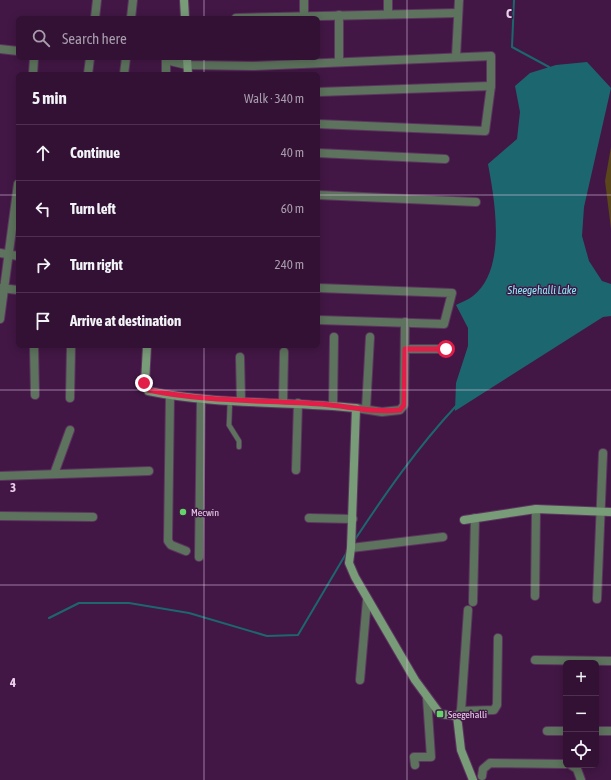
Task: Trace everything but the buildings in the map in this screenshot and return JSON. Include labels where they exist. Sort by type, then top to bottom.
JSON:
[{"type":"street","points":[[95,16],[97,0]]},
{"type":"street","points":[[131,16],[133,0]]},
{"type":"street","points":[[184,0],[185,16]]},
{"type":"street","points":[[304,0],[304,16],[458,13]]},
{"type":"street","points":[[388,0],[388,14]]},
{"type":"street","points":[[456,57],[459,0]]},
{"type":"street","points":[[339,15],[340,62]]},
{"type":"street","points":[[0,49],[16,51]]},
{"type":"street","points":[[166,72],[166,60],[187,61],[254,70],[340,62],[491,56],[491,86],[485,131],[320,124]]},
{"type":"street","points":[[33,72],[34,60]]},
{"type":"street","points":[[88,72],[90,60]]},
{"type":"street","points":[[124,72],[126,60]]},
{"type":"street","points":[[187,61],[188,72]]},
{"type":"street","points":[[320,92],[491,86]]},
{"type":"street","points":[[320,153],[445,159]]},
{"type":"street","points":[[320,195],[476,202]]},
{"type":"street","points":[[0,319],[2,288],[9,255],[16,204]]},
{"type":"street","points":[[0,254],[16,256]]},
{"type":"street","points":[[2,288],[16,290]]},
{"type":"street","points":[[320,288],[452,294],[444,324],[320,320]]},
{"type":"street","points":[[147,348],[144,383],[148,390],[170,395],[201,399],[298,403],[356,408],[382,412],[400,410],[404,405],[405,322]]},
{"type":"street","points":[[366,410],[370,336]]},
{"type":"street","points":[[333,406],[334,337]]},
{"type":"street","points":[[34,348],[35,395]]},
{"type":"street","points":[[70,398],[71,348]]},
{"type":"street","points":[[405,349],[446,349]]},
{"type":"street","points":[[283,403],[284,352]]},
{"type":"street","points":[[240,357],[241,401]]},
{"type":"street","points":[[170,395],[168,541],[171,545],[186,551]]},
{"type":"street","points":[[199,557],[201,399]]},
{"type":"street","points":[[296,470],[298,403]]},
{"type":"street","points":[[356,408],[353,519],[349,563],[368,600],[427,698],[440,714],[459,714],[494,710],[497,705],[498,638]]},
{"type":"street","points":[[54,474],[70,430]]},
{"type":"street","points":[[597,599],[603,453]]},
{"type":"street","points":[[0,476],[149,471]]},
{"type":"street","points":[[535,596],[536,509]]},
{"type":"street","points":[[464,520],[536,509],[611,512]]},
{"type":"street","points":[[0,516],[93,517]]},
{"type":"street","points":[[309,518],[353,519]]},
{"type":"street","points":[[473,602],[475,518]]},
{"type":"street","points":[[351,548],[443,537]]},
{"type":"street","points":[[360,680],[368,600]]},
{"type":"street","points":[[468,610],[459,714],[461,750],[473,780]]},
{"type":"street","points":[[535,660],[611,661]]},
{"type":"street","points":[[415,765],[414,757],[431,757],[427,698]]},
{"type":"street","points":[[547,731],[563,731]]},
{"type":"street","points":[[599,731],[611,731]]},
{"type":"street","points":[[482,776],[483,770],[490,763],[563,764]]},
{"type":"street","points":[[575,768],[581,780]]},
{"type":"lane","points":[[230,400],[229,425],[239,441],[239,447]]},
{"type":"shaded area","points":[[611,147],[611,229],[605,181]]},
{"type":"water","name":"Sheegehalli Lake","points":[[587,62],[611,88],[584,207],[582,236],[589,261],[602,281],[611,284],[611,316],[603,317],[455,411],[456,383],[468,346],[468,328],[456,305],[473,296],[484,284],[491,269],[495,252],[496,234],[493,197],[488,164],[517,139],[520,112],[515,86],[530,73],[556,65]]},
{"type":"waterway","points":[[514,0],[512,47],[549,67],[549,69]]},
{"type":"waterway","points":[[354,541],[402,472],[428,438],[456,406]]},
{"type":"waterway","points":[[49,618],[79,603],[129,603],[189,613],[267,636],[298,635],[347,552]]},
{"type":"place","name":"Mecwin","points":[[183,512]]},
{"type":"place","name":"Seegehalli","points":[[440,714]]},
{"type":"route","points":[[144,383],[148,390],[170,395],[201,399],[322,404],[382,412],[400,410],[404,405],[405,349],[446,349]]}]
